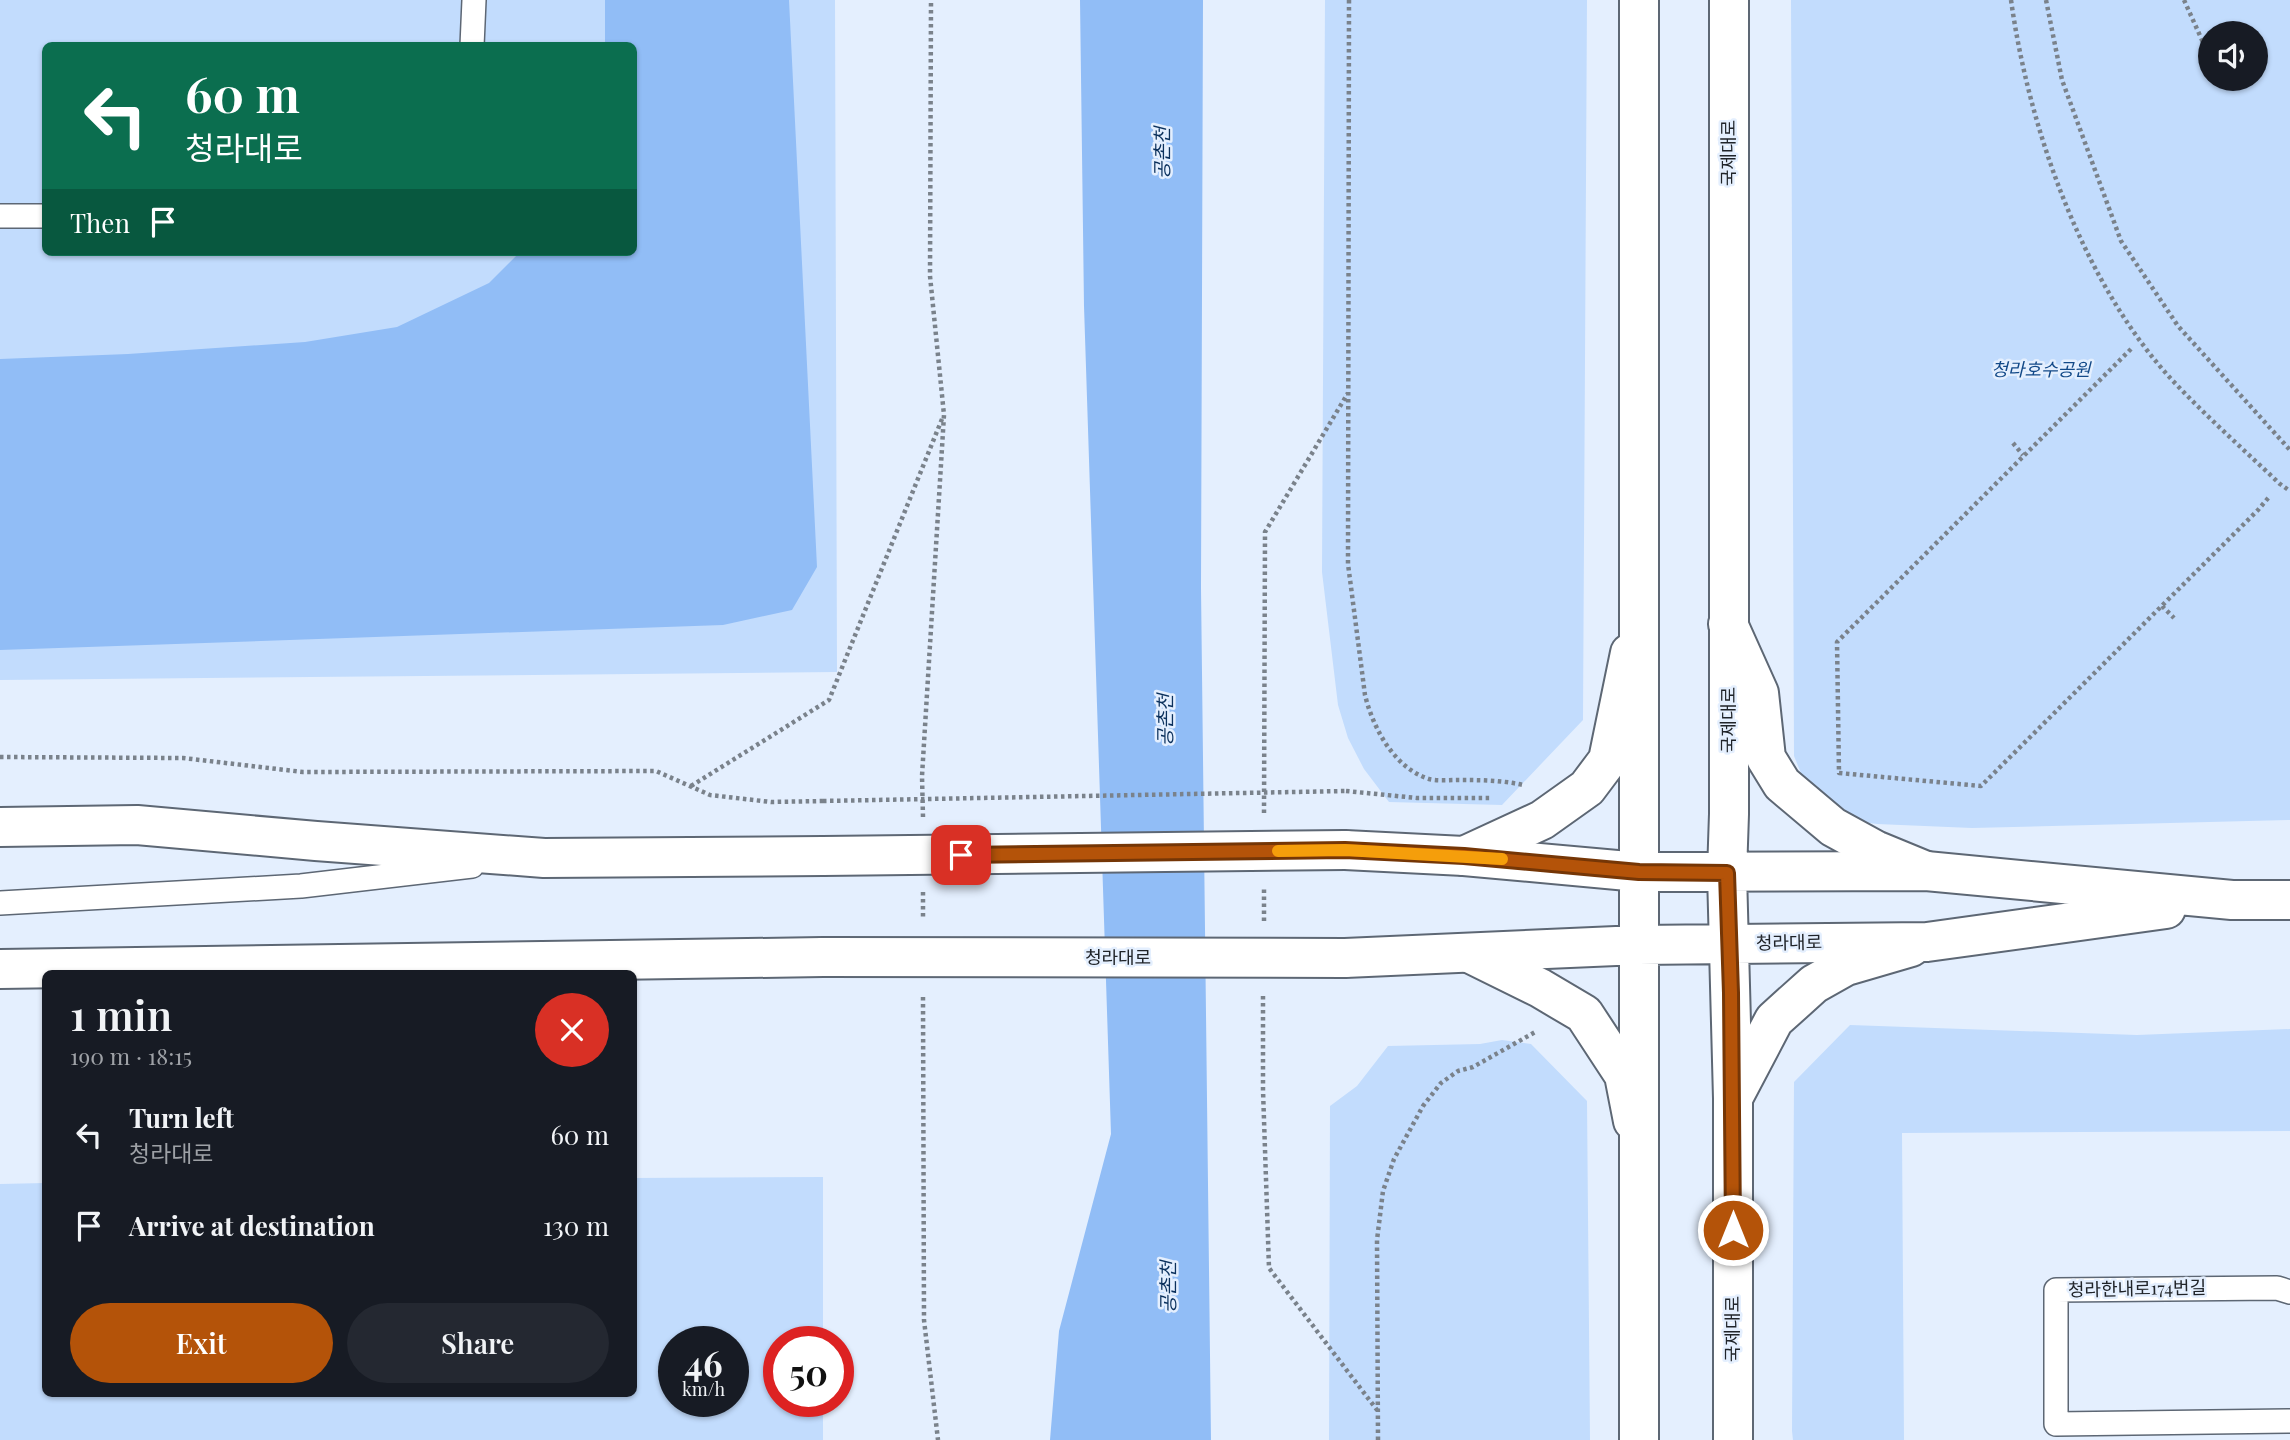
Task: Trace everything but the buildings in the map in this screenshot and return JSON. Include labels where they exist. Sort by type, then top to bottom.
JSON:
[{"type":"main road","points":[[1639,0],[1639,1440]]},
{"type":"main road","name":"국제대로","points":[[1729,0],[1727,873],[1733,1098],[1733,1440]]},
{"type":"main road","points":[[1464,856],[1542,820],[1587,788],[1608,760],[1639,610]]},
{"type":"main road","points":[[1728,624],[1759,693],[1766,758],[1782,784],[1833,827],[1875,850],[1926,871]]},
{"type":"main road","name":"청라대로","points":[[0,827],[137,825],[544,858],[1345,850],[1464,856],[1639,872],[1926,871],[2232,900],[2290,900]]},
{"type":"main road","name":"청라대로","points":[[0,970],[822,957],[1345,958],[1639,945],[1927,942],[2232,900]]},
{"type":"main road","points":[[1733,1098],[1774,1020],[1814,984],[1846,966],[1927,942]]},
{"type":"main road","points":[[1469,953],[1540,988],[1584,1014],[1624,1075],[1639,1151]]},
{"type":"lane","points":[[472,42],[474,0]]},
{"type":"lane","points":[[0,216],[42,216]]},
{"type":"lane","points":[[0,902],[301,886],[544,858]]},
{"type":"lane","name":"청라한내로174번길","points":[[2290,1292],[2277,1288],[2056,1290],[2056,1424],[2290,1421]]},
{"type":"path","points":[[923,818],[922,776],[944,415],[930,276],[931,0]]},
{"type":"path","points":[[1349,0],[1348,564],[1369,713],[1380,735],[1405,766],[1430,779],[1504,781],[1530,786],[1518,792]]},
{"type":"path","points":[[2011,0],[2018,48],[2048,162],[2097,273],[2132,329],[2172,380],[2290,491]]},
{"type":"path","points":[[2046,0],[2062,80],[2121,241],[2178,326],[2290,450]]},
{"type":"path","points":[[2184,0],[2198,31]]},
{"type":"path","points":[[2131,349],[1837,642],[1839,773],[1981,786],[2269,497]]},
{"type":"path","points":[[1264,815],[1265,532],[1348,393]]},
{"type":"path","points":[[691,786],[829,700],[944,415]]},
{"type":"path","points":[[2013,443],[2023,455]]},
{"type":"path","points":[[2162,606],[2174,618]]},
{"type":"path","points":[[0,757],[183,758],[303,772],[656,771],[710,795],[771,802],[1346,791],[1418,799],[1493,799]]},
{"type":"path","points":[[1264,884],[1264,925]]},
{"type":"path","points":[[923,888],[923,930]]},
{"type":"path","points":[[923,985],[924,1320],[938,1440]]},
{"type":"path","points":[[1263,994],[1263,1090],[1269,1268],[1377,1410]]},
{"type":"path","points":[[1378,1440],[1377,1240],[1383,1191],[1394,1158],[1423,1106],[1441,1083],[1458,1071],[1473,1067],[1538,1030]]},
{"type":"green space","points":[[0,0],[835,0],[837,672],[0,680]]},
{"type":"green space","points":[[1325,0],[1587,0],[1583,720],[1502,805],[1389,802],[1364,769],[1348,738],[1338,705],[1322,572]]},
{"type":"green space","name":"청라호수공원","points":[[1791,0],[2290,0],[2290,820],[1972,828],[1877,824],[1842,819],[1803,778],[1794,756]]},
{"type":"green space","points":[[1850,1025],[2137,1035],[2290,1029],[2290,1131],[1902,1133],[1904,1440],[1793,1440],[1794,1082]]},
{"type":"green space","points":[[1502,1040],[1531,1044],[1587,1101],[1590,1440],[1329,1440],[1330,1106],[1357,1086],[1388,1046],[1480,1044]]},
{"type":"green space","points":[[823,1177],[823,1326],[763,1326],[763,1417],[823,1417],[823,1440],[0,1440],[0,1184],[42,1183],[42,1397],[637,1397],[637,1178]]},
{"type":"water","points":[[605,0],[789,0],[817,567],[792,610],[723,625],[0,650],[0,359],[128,354],[305,342],[397,327],[489,283],[516,256],[637,256],[637,42],[605,42]]},
{"type":"water","name":"공촌천","points":[[1080,0],[1203,0],[1201,588],[1211,1440],[1050,1440],[1059,1331],[1111,1134],[1084,306]]},
{"type":"slow traffic","points":[[1278,851],[1345,850],[1502,859]]},
{"type":"route","points":[[961,855],[1345,850],[1464,856],[1639,872],[1727,873],[1733,1230]]}]
